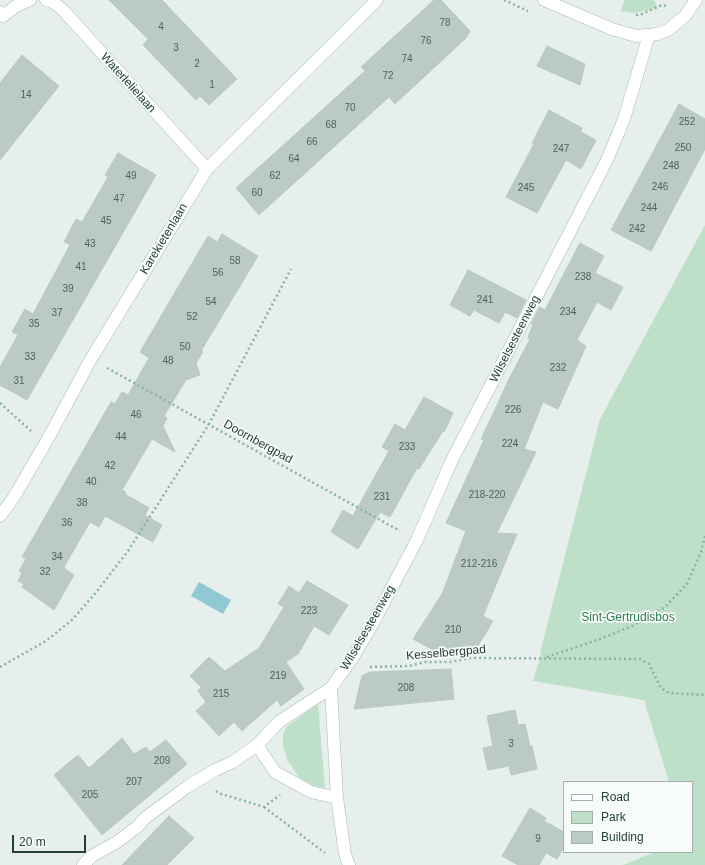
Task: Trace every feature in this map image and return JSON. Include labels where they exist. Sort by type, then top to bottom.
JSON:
[{"type":"street","points":[[1,16],[16,6],[30,0]]},
{"type":"street","name":"Waterlelielaan","points":[[46,0],[51,1],[62,10],[207,169]]},
{"type":"street","name":"Karekietenlaan","points":[[0,516],[14,496],[45,444],[91,359],[207,169],[377,0]]},
{"type":"street","points":[[544,0],[620,32],[636,36],[649,36],[668,30],[685,16],[696,0]]},
{"type":"street","name":"Wilselsesteenweg","points":[[83,865],[92,856],[117,842],[137,827],[145,818],[187,787],[215,770],[233,762],[257,745],[280,721],[331,688],[353,657],[372,625],[416,540],[451,462],[607,160],[624,119],[649,36]]},
{"type":"street","points":[[331,688],[337,798],[345,854],[349,865]]},
{"type":"street","points":[[257,745],[275,772],[311,792],[337,798]]},
{"type":"path","points":[[632,15],[642,14],[662,5]]},
{"type":"path","points":[[0,667],[46,641],[72,620],[94,595],[128,551],[209,424],[291,270]]},
{"type":"path","name":"Doornbergpad","points":[[91,359],[416,540]]},
{"type":"path","points":[[0,403],[45,444]]},
{"type":"path","points":[[544,658],[600,639],[632,626],[665,607],[687,584],[701,552],[705,536]]},
{"type":"path","name":"Kesselbergpad","points":[[353,657],[366,667],[409,666],[425,662],[450,662],[470,658],[640,659],[649,664],[661,688],[669,693],[705,695]]},
{"type":"path","points":[[205,777],[218,793],[264,807],[331,857]]},
{"type":"path","points":[[264,807],[294,783]]},
{"type":"green space","points":[[625,0],[654,0],[657,7],[634,13],[620,11]]},
{"type":"green space","name":"Sint-Gertrudisbos","points":[[705,225],[705,865],[623,865],[653,853],[693,853],[693,781],[669,781],[644,700],[533,681],[541,655],[540,653],[600,419]]},
{"type":"green space","points":[[318,704],[325,788],[312,785],[299,777],[288,761],[283,747],[283,735],[286,727]]},
{"type":"water","points":[[199,582],[231,600],[223,614],[191,596]]},
{"type":"building","points":[[109,0],[162,0],[237,79],[209,105],[200,96],[196,100],[143,45],[148,39]]},
{"type":"building","points":[[434,0],[441,0],[470,31],[466,38],[395,104],[389,97],[259,215],[236,188],[365,71],[361,67]]},
{"type":"building","points":[[547,46],[585,64],[580,85],[537,66]]},
{"type":"building","points":[[22,55],[59,86],[0,160],[0,83]]},
{"type":"building","points":[[679,104],[705,119],[705,149],[651,251],[611,230]]},
{"type":"building","points":[[549,110],[582,128],[581,132],[596,140],[581,169],[566,160],[537,213],[506,197],[534,144],[532,143]]},
{"type":"building","points":[[118,153],[156,175],[27,400],[0,385],[0,367],[18,335],[12,332],[25,309],[33,314],[70,245],[64,242],[76,219],[82,222],[108,177],[105,175]]},
{"type":"building","points":[[222,234],[258,256],[201,351],[203,352],[196,363],[200,375],[186,380],[164,416],[167,418],[163,426],[175,452],[152,439],[122,490],[126,492],[125,494],[149,508],[145,515],[162,525],[153,542],[105,516],[99,527],[90,522],[64,567],[74,575],[54,610],[22,587],[24,584],[18,581],[22,573],[19,571],[26,559],[22,557],[111,402],[115,404],[122,392],[128,395],[149,358],[140,352],[208,236],[217,242]]},
{"type":"building","points":[[580,243],[604,256],[595,273],[623,287],[611,310],[597,302],[577,340],[586,346],[558,409],[543,402],[524,449],[536,452],[497,533],[517,534],[483,616],[493,621],[475,651],[439,653],[413,639],[442,594],[466,531],[446,523],[484,440],[481,439],[508,381],[530,339],[528,337],[533,325],[531,324],[540,307],[545,310]]},
{"type":"building","points":[[468,270],[526,300],[517,318],[505,312],[499,323],[474,310],[470,316],[450,305]]},
{"type":"building","points":[[424,397],[453,413],[444,432],[443,431],[419,469],[417,468],[390,517],[380,512],[358,549],[331,532],[343,510],[353,516],[389,451],[382,447],[395,424],[405,430]]},
{"type":"building","points":[[307,581],[348,605],[329,635],[314,626],[298,654],[286,662],[304,689],[281,706],[277,700],[242,731],[234,722],[219,736],[196,711],[206,702],[198,691],[201,687],[190,676],[209,657],[225,671],[259,648],[284,607],[278,604],[289,586],[299,593]]},
{"type":"building","points":[[451,669],[454,699],[354,709],[362,676],[370,672]]},
{"type":"building","points":[[515,710],[518,725],[525,724],[537,769],[511,775],[509,766],[488,770],[483,748],[493,746],[487,716]]},
{"type":"building","points":[[122,738],[134,754],[146,747],[150,752],[166,740],[187,764],[102,835],[54,775],[78,755],[89,768]]},
{"type":"building","points":[[530,808],[546,818],[544,821],[563,831],[563,849],[557,859],[546,853],[539,865],[518,865],[502,856]]},
{"type":"building","points":[[169,816],[194,838],[167,865],[122,865]]}]
